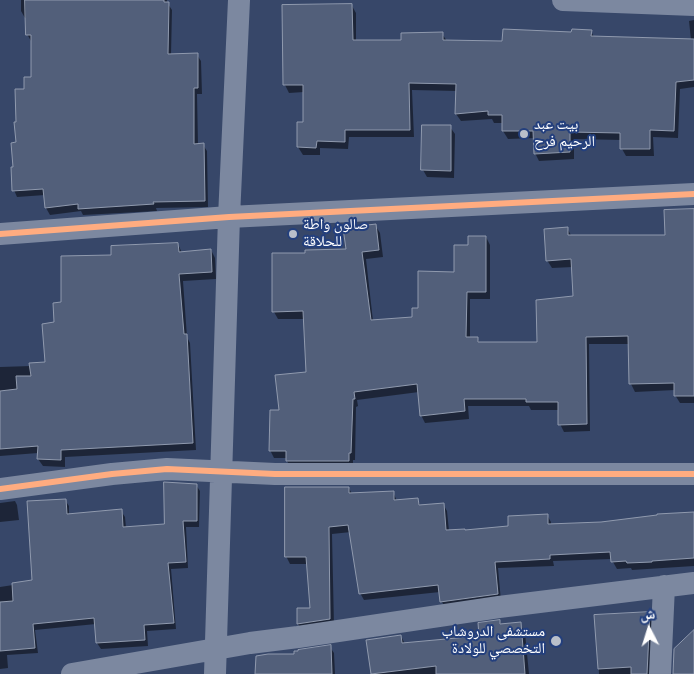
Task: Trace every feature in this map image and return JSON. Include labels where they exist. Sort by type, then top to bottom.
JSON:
[{"type":"street","points":[[215,674],[229,217],[239,0]]},
{"type":"street","points":[[563,0],[694,5]]},
{"type":"street","points":[[0,234],[229,217],[694,194]]},
{"type":"street","points":[[0,489],[112,474],[167,469],[294,474],[694,474]]},
{"type":"street","points":[[72,674],[250,643],[298,638],[508,606],[694,583]]},
{"type":"street","points":[[660,674],[664,586]]},
{"type":"building","points":[[25,0],[164,0],[164,2],[169,2],[168,54],[198,53],[198,88],[194,88],[194,144],[204,143],[205,201],[153,202],[154,204],[78,209],[78,204],[45,208],[43,189],[12,191],[11,143],[16,142],[14,122],[16,122],[15,89],[24,89],[24,77],[31,77],[31,35],[26,35]]},
{"type":"building","points":[[352,4],[353,40],[401,40],[401,33],[443,32],[443,40],[502,41],[503,29],[571,32],[572,29],[592,30],[591,36],[694,39],[694,80],[676,82],[674,131],[650,130],[650,149],[620,149],[620,133],[570,132],[570,152],[534,154],[533,131],[502,131],[502,115],[488,115],[488,111],[455,114],[456,84],[409,83],[410,130],[345,130],[345,142],[317,141],[316,148],[297,147],[297,122],[303,122],[303,85],[283,85],[282,5]]},
{"type":"building","points":[[422,125],[451,125],[451,171],[421,170]]},
{"type":"building","points":[[694,209],[694,396],[674,396],[674,383],[629,384],[628,336],[586,337],[587,424],[558,425],[558,402],[526,402],[526,399],[464,399],[465,411],[420,416],[417,384],[354,392],[355,399],[353,399],[349,461],[286,461],[286,451],[269,451],[270,410],[279,410],[275,375],[306,372],[303,311],[272,312],[272,253],[305,253],[305,250],[346,249],[343,228],[376,224],[379,250],[362,252],[371,320],[412,317],[412,308],[418,308],[418,271],[454,272],[454,245],[468,245],[468,236],[486,236],[486,292],[467,292],[466,337],[478,337],[478,342],[537,342],[536,300],[573,296],[571,259],[546,261],[544,229],[568,227],[568,235],[665,235],[664,210]]},
{"type":"building","points":[[178,243],[179,252],[211,249],[212,272],[179,274],[184,334],[187,334],[193,443],[61,450],[61,460],[37,459],[38,446],[0,449],[0,391],[17,389],[16,376],[31,376],[29,363],[45,362],[42,324],[54,322],[53,303],[61,302],[61,256],[111,255],[111,246]]},
{"type":"building","points":[[164,482],[197,484],[197,521],[183,521],[186,562],[168,563],[174,623],[144,625],[145,640],[96,643],[94,618],[33,624],[35,648],[0,651],[0,602],[13,601],[12,583],[32,580],[27,501],[66,499],[67,514],[122,509],[123,527],[164,524]]},
{"type":"building","points":[[285,487],[349,487],[349,493],[394,491],[394,500],[418,498],[419,505],[444,503],[446,530],[508,526],[508,516],[548,514],[548,524],[601,522],[657,514],[694,512],[694,558],[652,562],[611,562],[610,552],[550,555],[550,559],[495,562],[498,594],[440,602],[438,585],[359,594],[348,525],[329,527],[330,619],[297,624],[297,608],[310,608],[306,557],[285,557]]},
{"type":"building","points":[[650,612],[647,674],[631,674],[631,667],[598,669],[594,615]]},
{"type":"building","points":[[500,620],[500,624],[521,622],[525,674],[436,674],[436,666],[371,674],[366,640],[401,635],[402,643],[479,636],[478,623]]},
{"type":"building","points":[[694,630],[694,674],[673,674],[674,649]]},
{"type":"building","points":[[331,645],[332,674],[255,674],[256,656],[294,654],[294,651],[298,650]]},
{"type":"cycle path","points":[[0,234],[229,217],[694,194]]},
{"type":"cycle path","points":[[0,489],[112,474],[167,469],[275,474],[694,474]]},
{"type":"place","name":"بيت عبد الرحيم فرح","points":[[524,134]]},
{"type":"place","name":"صالون واطة للحلاقة","points":[[293,234]]},
{"type":"place","name":"مستشفى الدروشاب التخصصي للولادة","points":[[556,641]]}]
